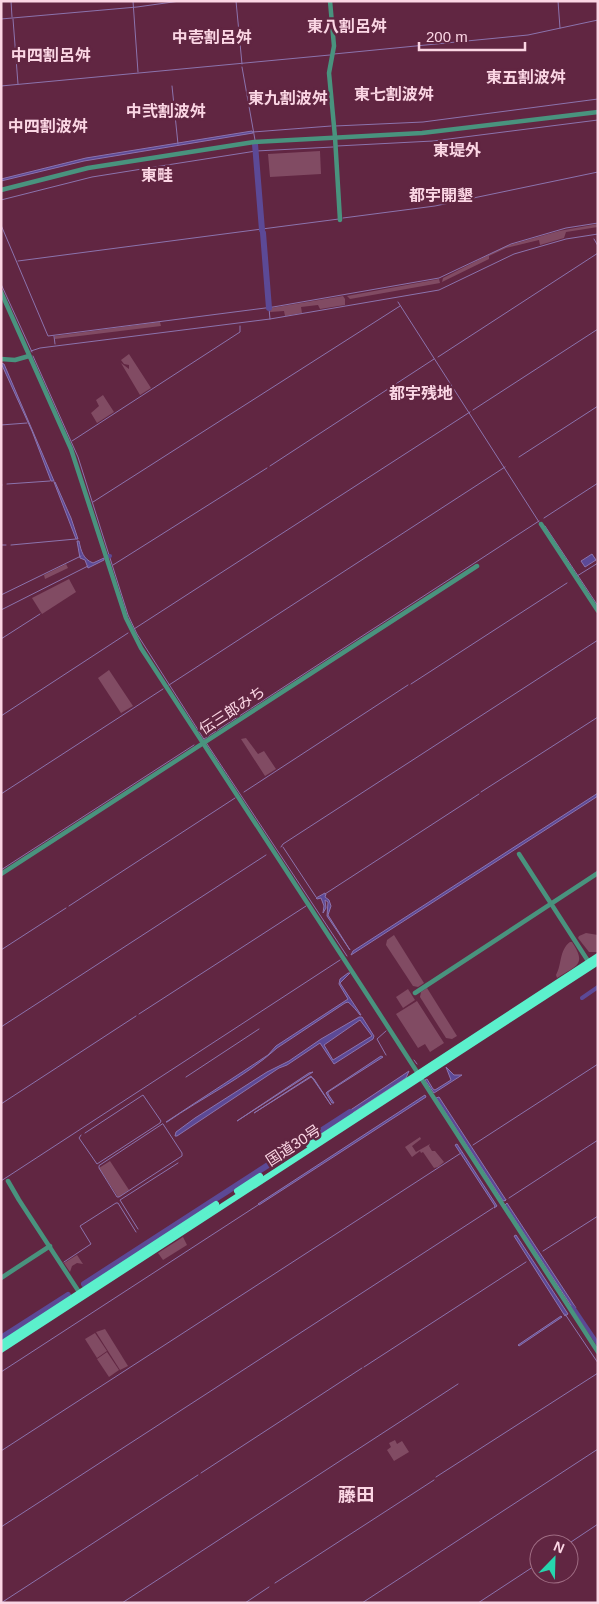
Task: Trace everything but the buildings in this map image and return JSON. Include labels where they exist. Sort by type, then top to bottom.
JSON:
[{"type":"highway","name":"国道30号","points":[[1,1344],[81,1295],[593,964],[598,956]]},
{"type":"highway","name":"国道30号","points":[[1,1350],[81,1295]]},
{"type":"street","points":[[330,1],[333,54],[329,72],[336,137],[340,218]]},
{"type":"street","points":[[1,190],[88,168],[254,142],[422,133],[598,112]]},
{"type":"street","points":[[1,292],[75,460],[126,618],[140,648],[205,743],[598,1352]]},
{"type":"street","points":[[1,359],[15,360],[29,356]]},
{"type":"street","points":[[541,524],[598,611]]},
{"type":"street","name":"伝三郎みち","points":[[1,874],[477,566]]},
{"type":"street","points":[[519,854],[593,964]]},
{"type":"street","points":[[416,993],[598,873]]},
{"type":"street","points":[[8,1181],[81,1295]]},
{"type":"street","points":[[1,1278],[50,1246]]},
{"type":"shaded area","points":[[252,131],[253,133],[84,161],[1,181],[1,179],[86,158]]},
{"type":"shaded area","points":[[320,151],[321,174],[270,177],[268,154]]},
{"type":"shaded area","points":[[598,224],[598,227],[566,232],[564,238],[540,245],[539,240],[506,248],[489,256],[489,259],[442,282],[443,278],[506,246],[559,231]]},
{"type":"shaded area","points":[[439,279],[440,283],[350,299],[347,296]]},
{"type":"shaded area","points":[[343,296],[345,305],[320,309],[318,305],[301,307],[302,313],[285,316],[284,311],[270,312],[271,308]]},
{"type":"shaded area","points":[[160,322],[161,326],[55,339],[55,336]]},
{"type":"shaded area","points":[[129,354],[151,388],[140,395],[121,363],[129,369],[129,365],[124,364],[121,360]]},
{"type":"shaded area","points":[[1,363],[4,364],[54,481],[51,481],[32,431]]},
{"type":"shaded area","points":[[103,395],[114,412],[97,423],[91,413],[99,406],[96,400]]},
{"type":"shaded area","points":[[54,482],[71,518],[78,539],[76,539]]},
{"type":"shaded area","points":[[77,541],[79,541],[83,554],[87,559],[93,563],[104,558],[104,560],[88,568],[85,560],[80,558]]},
{"type":"shaded area","points":[[592,554],[596,560],[585,567],[581,561]]},
{"type":"shaded area","points":[[66,564],[68,568],[45,579],[44,575]]},
{"type":"shaded area","points":[[69,579],[76,592],[42,614],[32,598]]},
{"type":"shaded area","points":[[109,670],[133,706],[121,713],[98,678]]},
{"type":"shaded area","points":[[246,738],[258,754],[264,751],[276,769],[265,776],[241,739]]},
{"type":"shaded area","points":[[598,793],[598,796],[351,955],[353,951]]},
{"type":"shaded area","points":[[325,893],[325,897],[329,900],[331,906],[328,915],[350,950],[327,916],[328,902],[325,900],[326,908],[323,913],[324,906],[321,898],[316,898]]},
{"type":"shaded area","points":[[586,933],[598,935],[598,952],[589,952],[578,938]]},
{"type":"shaded area","points":[[394,935],[424,983],[418,987],[413,986],[386,945],[387,940]]},
{"type":"shaded area","points":[[572,942],[579,956],[578,964],[557,978],[556,975],[562,953]]},
{"type":"shaded area","points":[[350,973],[340,983],[361,1015],[348,1002],[345,1003],[277,1048],[251,1069],[166,1122],[268,1055],[276,1046],[348,999],[339,984],[340,979]]},
{"type":"shaded area","points":[[427,988],[457,1036],[452,1039],[446,1038],[420,997],[421,992]]},
{"type":"shaded area","points":[[408,989],[415,1000],[403,1008],[396,997]]},
{"type":"shaded area","points":[[417,1001],[444,1043],[430,1052],[425,1044],[418,1048],[396,1014]]},
{"type":"shaded area","points":[[359,1017],[362,1017],[374,1036],[373,1039],[334,1064],[320,1043],[175,1136],[176,1132],[195,1118],[267,1072],[289,1061],[321,1039]],"holes":[[[360,1020],[372,1036],[333,1060],[324,1045]]]},
{"type":"shaded area","points":[[381,1056],[383,1057],[328,1092],[334,1103],[332,1103],[327,1092]]},
{"type":"shaded area","points":[[446,1067],[454,1075],[462,1075],[434,1093],[425,1080],[427,1079],[435,1090],[451,1080]]},
{"type":"shaded area","points":[[409,1071],[406,1078],[345,1118],[343,1115]]},
{"type":"shaded area","points":[[313,1072],[237,1121],[309,1073]]},
{"type":"shaded area","points":[[311,1076],[312,1078],[254,1113]]},
{"type":"shaded area","points":[[312,1078],[314,1079],[331,1105]]},
{"type":"shaded area","points":[[425,1095],[426,1097],[258,1204]]},
{"type":"shaded area","points":[[439,1097],[506,1200],[503,1201],[436,1098]]},
{"type":"shaded area","points":[[420,1137],[421,1139],[412,1146],[416,1152],[430,1144],[429,1146],[432,1151],[435,1151],[444,1162],[438,1167],[434,1168],[423,1152],[421,1153],[420,1151],[412,1157],[405,1147]]},
{"type":"shaded area","points":[[457,1144],[497,1206],[494,1208],[495,1206],[455,1145]]},
{"type":"shaded area","points":[[110,1161],[129,1190],[119,1197],[99,1168]]},
{"type":"shaded area","points":[[507,1203],[576,1308],[574,1310],[505,1205]]},
{"type":"shaded area","points":[[516,1235],[568,1314],[565,1316],[514,1236]]},
{"type":"shaded area","points":[[183,1237],[187,1245],[163,1260],[158,1253]]},
{"type":"shaded area","points":[[77,1255],[83,1264],[77,1263],[72,1266],[70,1272],[64,1263]]},
{"type":"shaded area","points":[[561,1316],[562,1317],[518,1345]]},
{"type":"shaded area","points":[[105,1329],[128,1366],[120,1370],[96,1332]]},
{"type":"shaded area","points":[[95,1333],[107,1351],[97,1358],[85,1339]]},
{"type":"shaded area","points":[[107,1352],[119,1370],[109,1377],[97,1359]]},
{"type":"shaded area","points":[[395,1440],[397,1444],[402,1441],[409,1452],[394,1461],[387,1450],[391,1447],[389,1443]]},
{"type":"waterway","points":[[11,1],[12,17]]},
{"type":"waterway","points":[[133,1],[138,72]]},
{"type":"waterway","points":[[1,19],[137,7],[180,1]]},
{"type":"waterway","points":[[236,1],[242,64]]},
{"type":"waterway","points":[[558,1],[560,28]]},
{"type":"waterway","points":[[13,19],[18,84]]},
{"type":"waterway","points":[[334,54],[528,35],[598,20]]},
{"type":"waterway","points":[[1,86],[330,55]]},
{"type":"waterway","points":[[242,67],[255,140]]},
{"type":"waterway","points":[[172,86],[178,144]]},
{"type":"waterway","points":[[335,126],[423,122],[598,99]]},
{"type":"waterway","points":[[337,146],[433,141],[598,120]]},
{"type":"waterway","points":[[253,132],[331,126]]},
{"type":"waterway","points":[[255,144],[262,230]]},
{"type":"waterway","points":[[1,200],[92,177],[167,165],[256,151],[333,147]]},
{"type":"waterway","points":[[343,218],[435,206],[598,172]]},
{"type":"waterway","points":[[262,229],[339,219]]},
{"type":"waterway","points":[[1,225],[48,336],[273,307],[439,278],[511,244],[566,228],[598,223]]},
{"type":"waterway","points":[[18,261],[262,229]]},
{"type":"waterway","points":[[263,233],[269,308]]},
{"type":"waterway","points":[[31,351],[40,348],[270,319],[439,290],[514,254],[566,239],[598,234]]},
{"type":"waterway","points":[[594,239],[598,246]]},
{"type":"waterway","points":[[438,357],[598,253]]},
{"type":"waterway","points":[[1,284],[32,352]]},
{"type":"waterway","points":[[398,302],[539,522]]},
{"type":"waterway","points":[[93,502],[400,306]]},
{"type":"waterway","points":[[269,308],[270,319]]},
{"type":"waterway","points":[[72,441],[240,332],[240,326]]},
{"type":"waterway","points":[[473,410],[598,329]]},
{"type":"waterway","points":[[54,336],[55,344]]},
{"type":"waterway","points":[[33,356],[78,457],[128,615],[137,634],[347,956]]},
{"type":"waterway","points":[[270,466],[434,359]]},
{"type":"waterway","points":[[519,457],[598,406]]},
{"type":"waterway","points":[[134,629],[470,412]]},
{"type":"waterway","points":[[1,425],[27,423]]},
{"type":"waterway","points":[[169,685],[505,467]]},
{"type":"waterway","points":[[113,565],[267,468]]},
{"type":"waterway","points":[[7,484],[50,481]]},
{"type":"waterway","points":[[544,518],[598,483]]},
{"type":"waterway","points":[[204,739],[539,521]]},
{"type":"waterway","points":[[545,526],[598,606]]},
{"type":"waterway","points":[[11,545],[76,539]]},
{"type":"waterway","points":[[1,545],[6,545]]},
{"type":"waterway","points":[[1,595],[81,556]]},
{"type":"waterway","points":[[577,576],[598,563]]},
{"type":"waterway","points":[[1,610],[88,566]]},
{"type":"waterway","points":[[411,684],[567,583]]},
{"type":"waterway","points":[[1,639],[40,614]]},
{"type":"waterway","points":[[1,716],[128,633]]},
{"type":"waterway","points":[[281,847],[598,640]]},
{"type":"waterway","points":[[244,792],[408,685]]},
{"type":"waterway","points":[[1,794],[163,689]]},
{"type":"waterway","points":[[481,792],[598,717]]},
{"type":"waterway","points":[[1,870],[194,745]]},
{"type":"waterway","points":[[325,894],[479,794]]},
{"type":"waterway","points":[[69,906],[235,798]]},
{"type":"waterway","points":[[283,847],[316,897]]},
{"type":"waterway","points":[[1,1027],[266,855]]},
{"type":"waterway","points":[[139,1014],[306,906]]},
{"type":"waterway","points":[[1,950],[66,908]]},
{"type":"waterway","points":[[1,1181],[340,960]]},
{"type":"waterway","points":[[582,998],[598,987]]},
{"type":"waterway","points":[[1,1104],[136,1016]]},
{"type":"waterway","points":[[186,1077],[259,1029]]},
{"type":"waterway","points":[[386,1031],[377,1039],[386,1055]]},
{"type":"waterway","points":[[414,1060],[417,1064]]},
{"type":"waterway","points":[[473,1145],[598,1064]]},
{"type":"waterway","points":[[81,1135],[79,1138],[97,1164],[161,1121],[143,1095],[85,1133]]},
{"type":"waterway","points":[[84,1284],[350,1112]]},
{"type":"waterway","points":[[163,1124],[182,1153],[182,1156],[117,1197],[99,1166],[163,1124]]},
{"type":"waterway","points":[[509,1198],[598,1140]]},
{"type":"waterway","points":[[1,1451],[461,1153]]},
{"type":"waterway","points":[[138,1229],[120,1200],[178,1163]]},
{"type":"waterway","points":[[64,1262],[91,1244],[80,1226],[116,1203],[118,1203],[136,1232]]},
{"type":"waterway","points":[[1,1372],[258,1205]]},
{"type":"waterway","points":[[1,1527],[493,1208]]},
{"type":"waterway","points":[[543,1251],[598,1216]]},
{"type":"waterway","points":[[364,1367],[526,1262]]},
{"type":"waterway","points":[[1,1338],[68,1295]]},
{"type":"waterway","points":[[573,1307],[598,1344]]},
{"type":"waterway","points":[[565,1314],[598,1363]]},
{"type":"waterway","points":[[201,1473],[362,1368]]},
{"type":"waterway","points":[[436,1477],[598,1373]]},
{"type":"waterway","points":[[122,1603],[458,1384]]},
{"type":"waterway","points":[[362,1603],[598,1449]]},
{"type":"waterway","points":[[1,1603],[198,1475]]},
{"type":"waterway","points":[[275,1583],[434,1480]]},
{"type":"waterway","points":[[579,1537],[598,1524]]},
{"type":"waterway","points":[[478,1603],[529,1570]]},
{"type":"waterway","points":[[245,1603],[269,1587]]},
{"type":"district","name":"東八割呂舛","points":[[347,26]]},
{"type":"district","name":"中壱割呂舛","points":[[212,37]]},
{"type":"district","name":"中四割呂舛","points":[[51,55]]},
{"type":"district","name":"東五割波舛","points":[[526,77]]},
{"type":"district","name":"東七割波舛","points":[[394,94]]},
{"type":"district","name":"東九割波舛","points":[[288,98]]},
{"type":"district","name":"中弐割波舛","points":[[166,111]]},
{"type":"district","name":"中四割波舛","points":[[48,126]]},
{"type":"district","name":"東堤外","points":[[457,150]]},
{"type":"district","name":"東畦","points":[[157,175]]},
{"type":"district","name":"都宇開墾","points":[[441,195]]},
{"type":"district","name":"都宇残地","points":[[421,393]]},
{"type":"district","name":"藤田","points":[[356,1495]]}]
